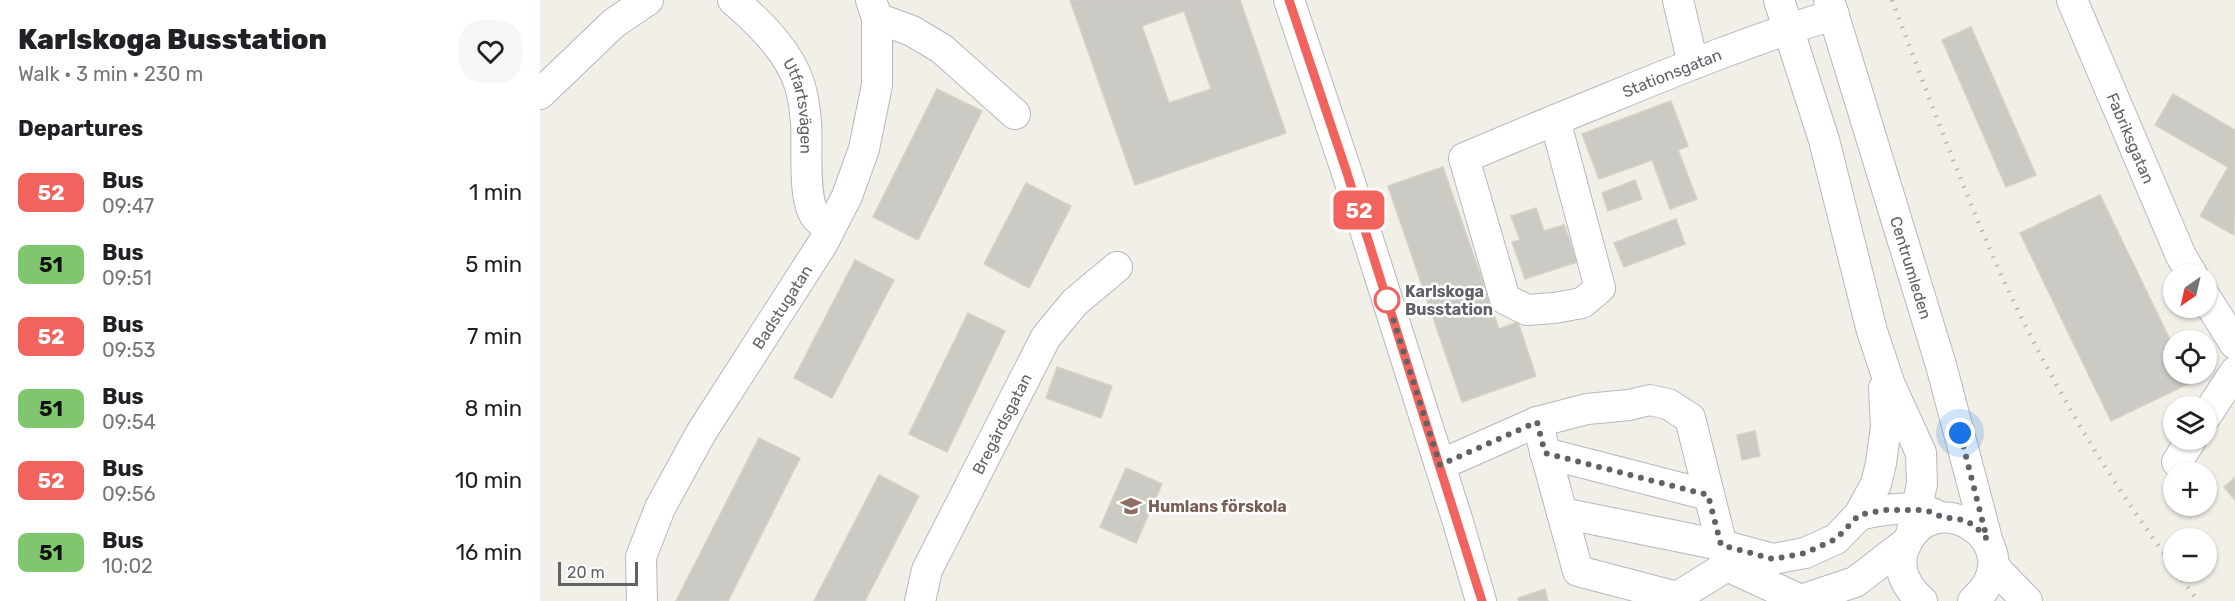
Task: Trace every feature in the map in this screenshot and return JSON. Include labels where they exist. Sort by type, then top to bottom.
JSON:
[{"type":"street","points":[[540,94],[614,23],[648,0]]},
{"type":"street","points":[[1289,0],[1346,170],[1481,601]]},
{"type":"street","points":[[1678,0],[1693,64]]},
{"type":"street","points":[[1779,0],[1824,141],[1872,331],[1890,385],[1921,453],[1923,484],[1919,526],[1901,558],[1907,586],[1922,601]]},
{"type":"street","name":"Fabriksgatan","points":[[2072,0],[2186,264]]},
{"type":"street","name":"Utfartsvägen","points":[[742,4],[777,46],[800,85],[806,120],[808,193],[815,216],[830,228]]},
{"type":"street","name":"Stationsgatan","points":[[1555,120],[1600,288],[1582,303],[1527,310],[1505,299],[1464,158],[1555,120],[1693,64],[1788,28],[1831,8]]},
{"type":"street","name":"Centrumleden","points":[[1831,8],[1941,365],[1992,552],[1994,567]]},
{"type":"street","points":[[874,9],[942,49],[1015,114]]},
{"type":"street","name":"Badstugatan","points":[[642,601],[640,557],[660,508],[701,433],[823,243],[847,196],[864,149],[877,85],[874,9]]},
{"type":"street","name":"Bregårdsgatan","points":[[920,601],[927,570],[1046,337],[1075,302],[1117,267]]},
{"type":"street","points":[[2217,315],[2235,344]]},
{"type":"street","points":[[1562,513],[1724,555],[1773,559],[1805,553],[1836,539],[1859,515],[1876,484],[1886,427],[1882,361]]},
{"type":"street","points":[[2217,399],[2235,372]]},
{"type":"street","points":[[1440,465],[1537,422],[1587,409],[1629,405],[1650,400],[1668,405],[1690,418],[1724,555],[1801,601],[1855,582],[1919,526]]},
{"type":"street","points":[[1537,422],[1578,571],[1677,597],[1724,555]]},
{"type":"street","points":[[1545,453],[1708,495]]},
{"type":"street","points":[[1859,515],[1885,510],[1919,526],[1964,520],[1975,526],[1987,539]]},
{"type":"street","points":[[1973,601],[1984,592],[1992,577],[1994,567]]},
{"type":"street","points":[[1994,567],[2027,601]]},
{"type":"building","points":[[1070,0],[1240,0],[1286,133],[1135,185]],"holes":[[[1184,11],[1211,89],[1169,103],[1142,26]]]},
{"type":"building","points":[[1971,27],[2036,175],[2006,187],[1942,40]]},
{"type":"building","points":[[937,89],[982,111],[918,240],[873,217]]},
{"type":"building","points":[[2173,94],[2235,130],[2234,235],[2200,216],[2228,167],[2155,125]]},
{"type":"building","points":[[1671,101],[1688,146],[1678,150],[1697,199],[1670,209],[1652,160],[1599,179],[1582,134]]},
{"type":"building","name":"Karlskoga Busstation","points":[[1443,167],[1499,329],[1518,322],[1536,376],[1462,402],[1388,186]]},
{"type":"building","points":[[1635,180],[1642,199],[1608,211],[1602,193]]},
{"type":"building","points":[[1026,183],[1071,206],[1029,288],[984,264]]},
{"type":"building","points":[[2100,195],[2165,330],[2163,330],[2163,384],[2188,384],[2111,421],[2020,233]]},
{"type":"building","points":[[1536,208],[1544,231],[1564,225],[1577,262],[1525,279],[1512,242],[1520,240],[1511,216]]},
{"type":"building","points":[[1676,219],[1685,244],[1624,267],[1614,243]]},
{"type":"building","points":[[855,260],[894,280],[832,398],[794,378]]},
{"type":"building","points":[[968,313],[1005,331],[947,452],[909,434]]},
{"type":"building","points":[[1057,367],[1112,386],[1101,418],[1046,398]]},
{"type":"building","points":[[1755,431],[1760,456],[1742,460],[1737,435]]},
{"type":"building","points":[[759,438],[800,458],[728,601],[676,601]]},
{"type":"building","name":"Humlans förskola","points":[[1126,468],[1162,484],[1136,543],[1100,527]]},
{"type":"building","points":[[879,475],[919,496],[865,601],[814,601]]},
{"type":"building","points":[[2235,477],[2235,500],[2224,487]]},
{"type":"building","points":[[1545,589],[1548,601],[1519,601],[1518,598]]},
{"type":"railway","points":[[1892,0],[1975,215],[2027,329],[2096,452],[2163,552]]},
{"type":"railway","points":[[2184,582],[2198,601]]},
{"type":"bus line","name":"52","points":[[1289,0],[1346,170],[1482,601]]},
{"type":"place","name":"Karlskoga Busstation","points":[[1387,300]]},
{"type":"place","name":"Humlans förskola","points":[[1131,506]]},
{"type":"route","points":[[1387,300],[1440,465],[1537,422],[1545,453],[1708,495],[1721,545],[1773,559],[1805,553],[1836,539],[1859,515],[1885,510],[1926,510],[1942,517],[1964,520],[1975,526],[1987,539],[1960,433]]}]
